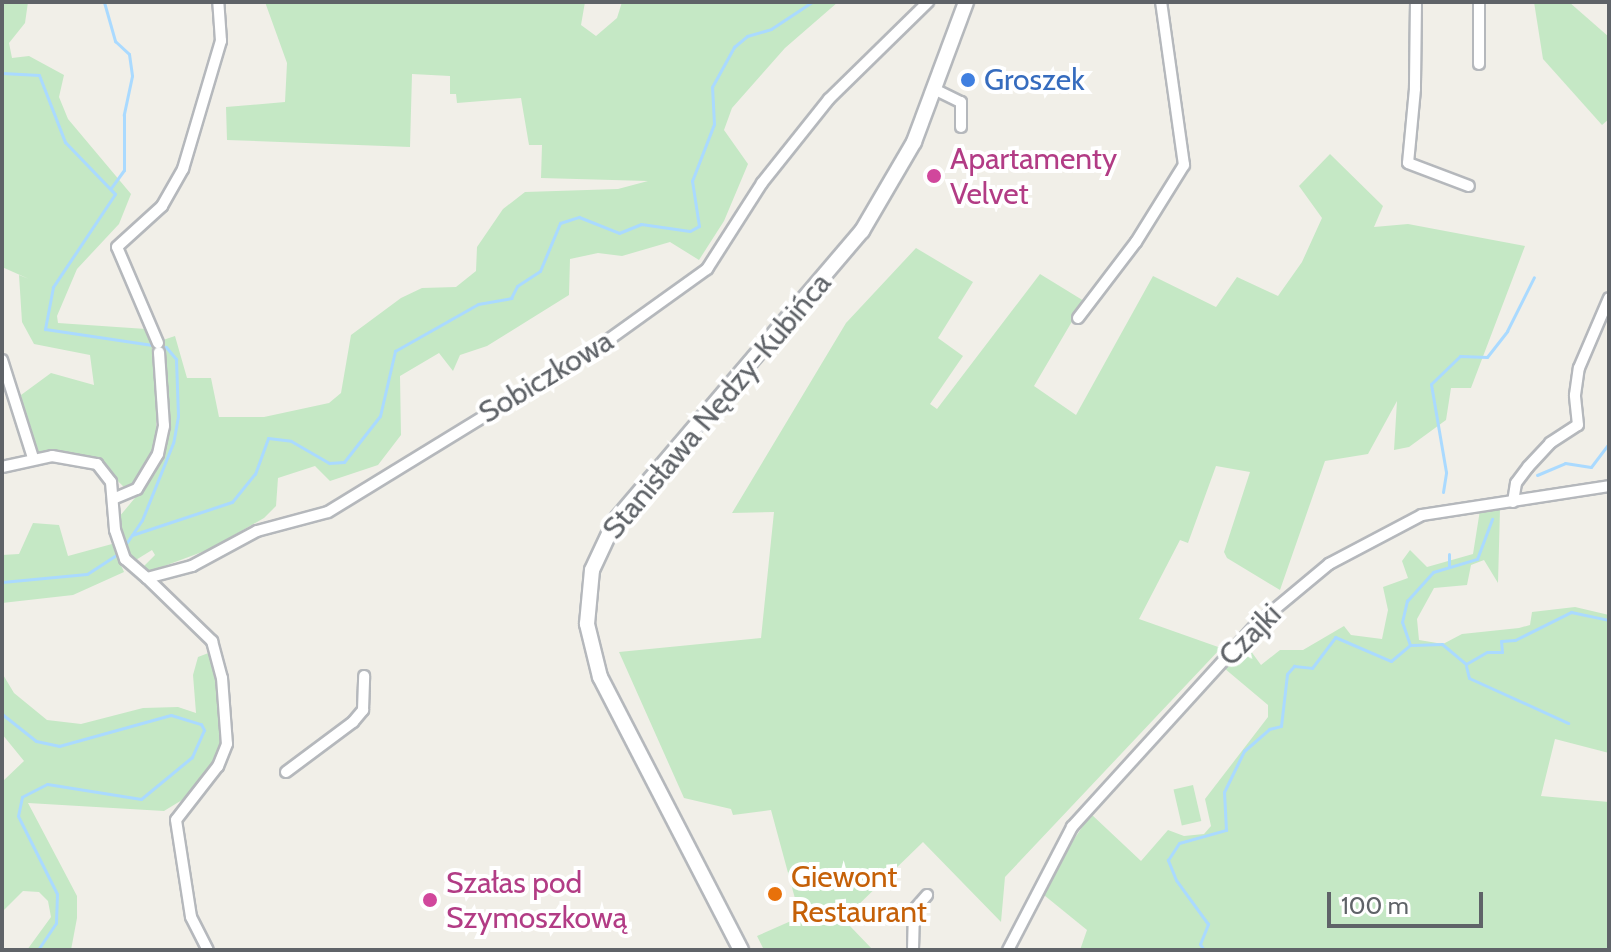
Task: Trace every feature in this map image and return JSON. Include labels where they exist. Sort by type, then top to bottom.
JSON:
[{"type":"street","points":[[113,499],[137,489],[158,454],[164,426],[158,347],[117,247],[162,206],[183,169],[221,41],[218,2]]},
{"type":"street","name":"Sobiczkowa","points":[[147,578],[192,566],[257,531],[328,512],[674,294],[707,269],[762,183],[829,99],[928,2]]},
{"type":"street","name":"Stanisława Nędzy-Kubińca","points":[[741,950],[600,677],[587,624],[592,570],[615,521],[860,234],[904,163],[966,2]]},
{"type":"street","points":[[1078,318],[1136,242],[1184,165],[1161,2]]},
{"type":"street","points":[[1416,2],[1415,89],[1408,163],[1469,186]]},
{"type":"street","points":[[1479,2],[1479,64]]},
{"type":"street","points":[[934,89],[961,102],[961,127]]},
{"type":"street","points":[[1513,502],[1516,483],[1528,467],[1550,443],[1578,425],[1579,368],[1609,298]]},
{"type":"street","points":[[2,360],[33,458]]},
{"type":"street","points":[[2,467],[33,458],[64,456],[97,464],[110,478],[116,534],[125,559],[135,573],[147,578],[212,641],[222,678],[227,744],[220,762],[176,820],[191,917],[208,950]]},
{"type":"street","name":"Czajki","points":[[1008,950],[1072,827],[1271,611],[1329,564],[1422,515],[1513,502],[1581,486],[1609,486]]},
{"type":"street","points":[[286,772],[353,722],[363,710],[364,676]]},
{"type":"street","points":[[913,950],[914,910],[927,895]]},
{"type":"green space","points":[[2,2],[28,2],[25,23],[9,43],[12,58],[29,56],[64,75],[59,97],[68,119],[131,194],[119,224],[77,269],[57,316],[58,323],[146,329],[158,384],[155,450],[134,485],[126,489],[94,458],[64,451],[37,453],[27,430],[21,395],[51,373],[94,385],[90,355],[34,344],[22,322],[19,275],[29,279],[2,267]]},
{"type":"green space","points":[[265,2],[585,2],[581,25],[596,36],[617,18],[622,2],[838,2],[785,48],[732,108],[724,130],[748,164],[724,221],[699,260],[670,242],[622,256],[598,253],[570,259],[569,295],[487,346],[460,355],[453,371],[439,353],[400,376],[401,435],[378,465],[330,481],[315,466],[278,478],[276,506],[264,518],[210,549],[151,571],[142,568],[155,555],[152,550],[131,563],[119,517],[155,474],[163,448],[160,341],[175,336],[187,378],[211,378],[219,417],[264,417],[329,403],[341,393],[351,335],[401,298],[422,288],[456,287],[476,271],[477,247],[503,209],[525,192],[618,189],[648,181],[541,178],[542,145],[529,145],[521,98],[457,103],[456,94],[450,94],[450,76],[412,74],[410,147],[227,140],[226,107],[285,102],[287,63]]},
{"type":"green space","points":[[1534,2],[1569,2],[1609,37],[1609,119],[1602,125],[1543,59]]},
{"type":"green space","points":[[1330,154],[1383,206],[1374,227],[1408,224],[1525,246],[1471,388],[1451,388],[1446,420],[1409,447],[1394,450],[1397,401],[1368,454],[1325,461],[1280,590],[1227,558],[1224,552],[1250,472],[1216,466],[1188,543],[1180,540],[1139,619],[1221,648],[1005,877],[1001,922],[923,842],[852,911],[849,925],[873,950],[764,950],[757,936],[800,917],[771,810],[733,815],[731,809],[684,798],[619,652],[761,638],[774,512],[732,513],[846,323],[916,248],[973,282],[938,338],[963,356],[930,404],[937,409],[1040,274],[1084,301],[1034,386],[1076,415],[1153,276],[1216,307],[1237,277],[1278,296],[1302,262],[1322,218],[1299,186]]},
{"type":"green space","points":[[1500,509],[1498,583],[1484,560],[1471,565],[1467,585],[1434,588],[1417,619],[1419,640],[1443,644],[1462,634],[1519,628],[1530,625],[1532,612],[1575,607],[1609,615],[1609,753],[1555,739],[1541,796],[1609,802],[1609,950],[1080,950],[1087,930],[1039,891],[1091,814],[1141,861],[1168,830],[1184,836],[1204,834],[1211,826],[1205,799],[1268,717],[1268,705],[1224,668],[1245,643],[1261,665],[1280,650],[1303,650],[1344,626],[1351,635],[1382,639],[1388,610],[1383,587],[1408,578],[1402,561],[1410,550],[1427,567],[1473,554],[1480,510]]},
{"type":"green space","points":[[33,523],[59,525],[68,556],[112,544],[124,572],[73,595],[2,603],[2,555],[19,554]]},
{"type":"green space","points":[[211,652],[227,744],[218,766],[182,800],[164,811],[28,803],[77,896],[77,918],[71,950],[27,950],[51,917],[48,901],[39,892],[23,891],[2,912],[2,782],[24,761],[2,734],[2,673],[14,693],[47,720],[81,724],[143,708],[178,707],[196,713],[193,675],[198,657]]},
{"type":"green space","points":[[1193,785],[1201,821],[1182,826],[1174,789]]},
{"type":"waterway","points":[[104,2],[115,41],[129,54],[132,76],[124,115],[124,170],[111,188]]},
{"type":"waterway","points":[[132,535],[232,502],[255,474],[268,438],[291,441],[329,463],[344,462],[380,416],[395,351],[478,304],[511,298],[517,286],[540,271],[560,223],[579,217],[619,233],[641,224],[690,231],[699,226],[692,181],[714,124],[712,87],[734,47],[747,36],[771,29],[812,2]]},
{"type":"waterway","points":[[2,73],[39,75],[65,142],[115,194],[53,287],[45,329],[166,347],[176,359],[178,416],[173,443],[142,520],[124,547]]},
{"type":"waterway","points":[[1443,492],[1446,472],[1431,384],[1460,356],[1487,357],[1507,331],[1534,277]]},
{"type":"waterway","points":[[1537,475],[1565,463],[1591,467],[1609,443]]},
{"type":"waterway","points":[[1204,950],[1200,944],[1208,924],[1176,880],[1168,860],[1179,843],[1226,830],[1224,792],[1244,751],[1269,729],[1281,726],[1287,674],[1294,666],[1312,668],[1335,637],[1391,661],[1410,645],[1402,622],[1407,601],[1433,572],[1477,559],[1492,519]]},
{"type":"waterway","points":[[2,582],[87,574],[119,553]]},
{"type":"waterway","points":[[1449,554],[1449,566]]},
{"type":"waterway","points":[[1412,645],[1442,644],[1466,664],[1487,652],[1502,652],[1501,641],[1515,640],[1571,612],[1609,620]]},
{"type":"waterway","points":[[1466,666],[1469,678],[1568,723]]},
{"type":"waterway","points":[[2,714],[36,741],[59,746],[171,715],[201,724],[204,730],[192,757],[141,799],[47,784],[22,797],[18,816],[57,894],[56,923],[38,950]]},
{"type":"place","name":"Groszek","points":[[968,80]]},
{"type":"place","name":"Apartamenty Velvet","points":[[934,176]]},
{"type":"place","name":"Giewont Restaurant","points":[[775,894]]},
{"type":"place","name":"Szałas pod Szymoszkową","points":[[430,900]]}]
